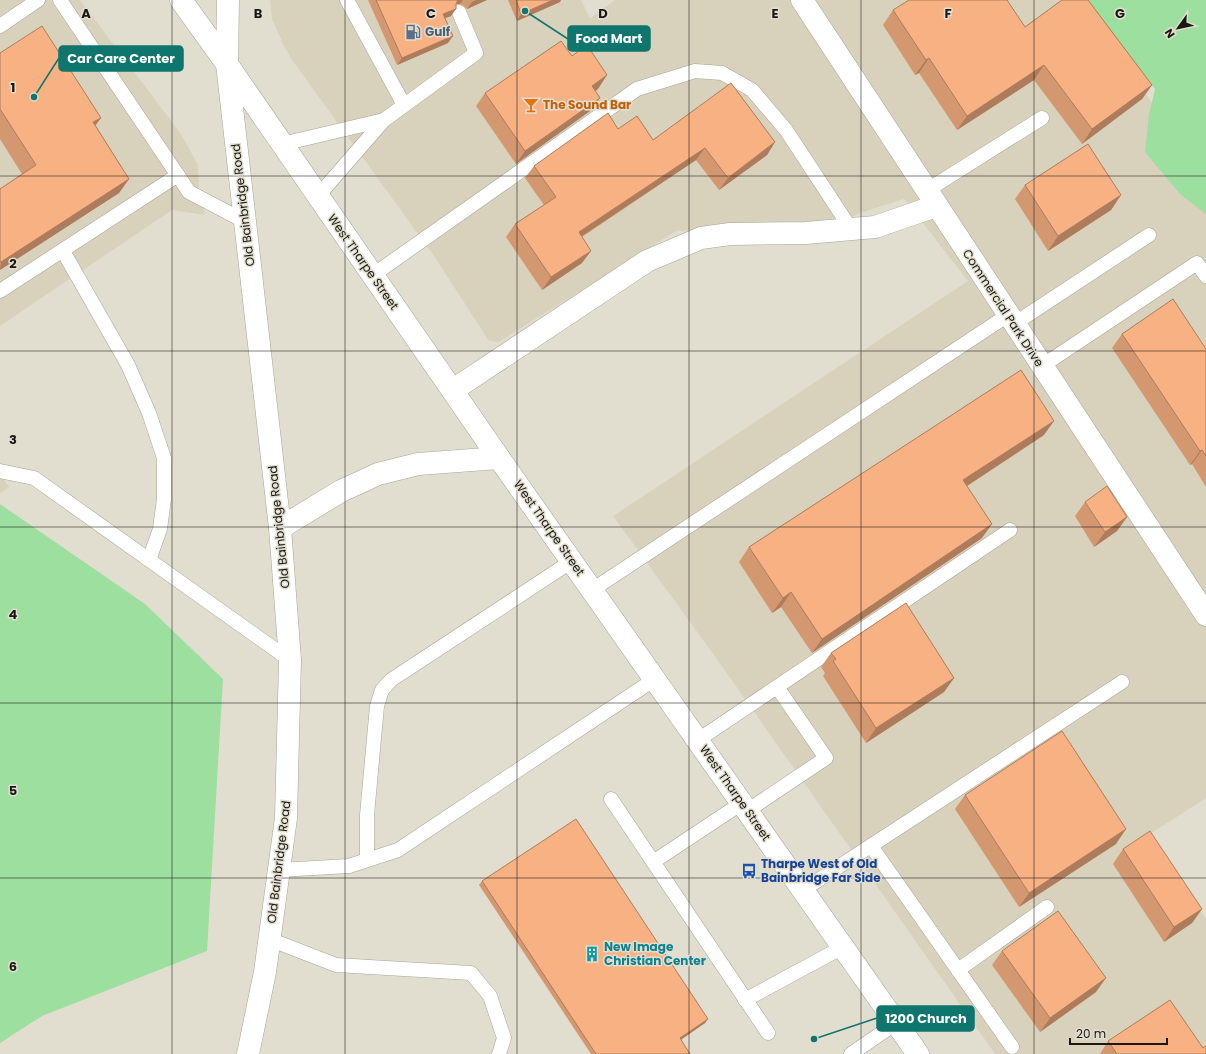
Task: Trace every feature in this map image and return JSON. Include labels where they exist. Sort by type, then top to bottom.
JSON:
[{"type":"main road","name":"West Tharpe Street","points":[[181,0],[373,274],[499,458],[918,1054]]},
{"type":"main road","name":"Old Bainbridge Road","points":[[228,0],[227,64],[280,528],[290,660],[286,818],[265,972],[248,1054]]},
{"type":"main road","name":"Commercial Park Drive","points":[[802,0],[1206,615]]},
{"type":"main road","points":[[452,390],[646,261],[701,238],[730,234],[806,233],[875,227],[931,198]]},
{"type":"main road","points":[[280,528],[341,491],[378,474],[418,464],[499,458]]},
{"type":"lane","points":[[0,26],[38,0]]},
{"type":"lane","points":[[60,0],[189,192],[244,221]]},
{"type":"lane","points":[[347,0],[404,105]]},
{"type":"lane","points":[[318,196],[384,120],[476,53],[459,12]]},
{"type":"lane","points":[[373,274],[637,89],[695,71],[722,73],[752,90],[786,130],[852,229]]},
{"type":"lane","points":[[931,198],[1042,118]]},
{"type":"lane","points":[[282,144],[384,120]]},
{"type":"lane","points":[[0,291],[178,175]]},
{"type":"lane","points":[[592,590],[1011,320],[1149,235]]},
{"type":"lane","points":[[62,251],[128,365],[149,413],[164,458],[164,499],[160,529],[149,560]]},
{"type":"lane","points":[[1042,366],[1197,263],[1206,276]]},
{"type":"lane","points":[[0,471],[34,478],[290,660]]},
{"type":"lane","points":[[698,740],[1010,530]]},
{"type":"lane","points":[[367,860],[367,814],[377,706],[382,690],[390,680],[572,561]]},
{"type":"lane","points":[[279,870],[350,866],[398,850],[655,679]]},
{"type":"lane","points":[[803,890],[1122,682]]},
{"type":"lane","points":[[653,862],[826,758],[777,687]]},
{"type":"lane","points":[[611,799],[768,1033]]},
{"type":"lane","points":[[870,846],[1012,1047]]},
{"type":"lane","points":[[958,970],[1047,907]]},
{"type":"lane","points":[[269,939],[336,965],[471,973],[490,996],[504,1038],[499,1054]]},
{"type":"lane","points":[[745,1000],[843,947]]},
{"type":"lane","points":[[851,1054],[896,1023]]},
{"type":"shaded area","points":[[0,0],[80,0],[181,134],[198,165],[199,189],[205,215],[172,210],[0,326]]},
{"type":"shaded area","points":[[270,0],[581,0],[590,18],[615,0],[1079,0],[1206,179],[1206,798],[1150,834],[1206,919],[1206,1054],[995,1054],[714,655],[613,516],[968,281],[904,199],[854,216],[803,223],[676,231],[499,342],[489,341],[434,256],[292,60],[272,19]]},
{"type":"shaded area","points":[[0,473],[9,487],[0,493]]},
{"type":"green space","points":[[1085,0],[1206,0],[1206,214],[1180,194],[1145,152],[1149,114],[1155,89]]},
{"type":"green space","points":[[0,504],[145,604],[223,679],[207,951],[42,1016],[0,1043]]},
{"type":"building","name":"Gulf","points":[[376,0],[458,0],[456,9],[443,14],[453,36],[402,58]]},
{"type":"building","points":[[516,0],[553,0],[521,14]]},
{"type":"building","points":[[909,0],[1007,0],[1025,27],[1062,0],[1088,0],[1152,85],[1092,129],[1044,65],[967,116],[929,58],[926,60],[893,10]]},
{"type":"building","points":[[42,26],[101,118],[93,122],[129,179],[1,262],[0,189],[36,165],[0,109],[0,53]]},
{"type":"building","name":"The Sound Bar","points":[[561,41],[572,56],[587,45],[607,75],[592,86],[600,98],[525,151],[485,93]]},
{"type":"building","points":[[731,83],[775,142],[728,178],[705,148],[579,232],[591,251],[551,277],[515,224],[556,197],[534,166],[608,113],[618,129],[637,116],[653,140]]},
{"type":"building","points":[[1088,144],[1121,195],[1058,236],[1025,185]]},
{"type":"building","points":[[1173,299],[1206,349],[1206,456],[1202,450],[1200,451],[1122,334]]},
{"type":"building","points":[[1021,370],[1054,421],[963,480],[992,524],[822,639],[791,592],[783,598],[749,547]]},
{"type":"building","points":[[1107,486],[1127,517],[1105,532],[1085,502]]},
{"type":"building","points":[[906,603],[954,678],[876,728],[833,661],[836,659],[831,653]]},
{"type":"building","points":[[1062,731],[1126,829],[1029,893],[965,795]]},
{"type":"building","name":"New Image Christian Center","points":[[576,819],[708,1019],[680,1038],[690,1054],[596,1054],[482,881]]},
{"type":"building","points":[[1150,831],[1202,909],[1174,927],[1123,849]]},
{"type":"building","points":[[1058,911],[1106,978],[1050,1018],[1002,951]]},
{"type":"building","points":[[1170,1000],[1203,1048],[1206,1046],[1206,1054],[1117,1054],[1108,1041]]},
{"type":"place","name":"Food Mart","points":[[525,11]]},
{"type":"place","name":"Gulf","points":[[413,32]]},
{"type":"place","name":"Car Care Center","points":[[34,97]]},
{"type":"place","name":"The Sound Bar","points":[[531,105]]},
{"type":"place","name":"Tharpe West of Old Bainbridge Far Side","points":[[749,871]]},
{"type":"place","name":"New Image Christian Center","points":[[592,954]]},
{"type":"place","name":"1200 Church","points":[[814,1039]]}]
